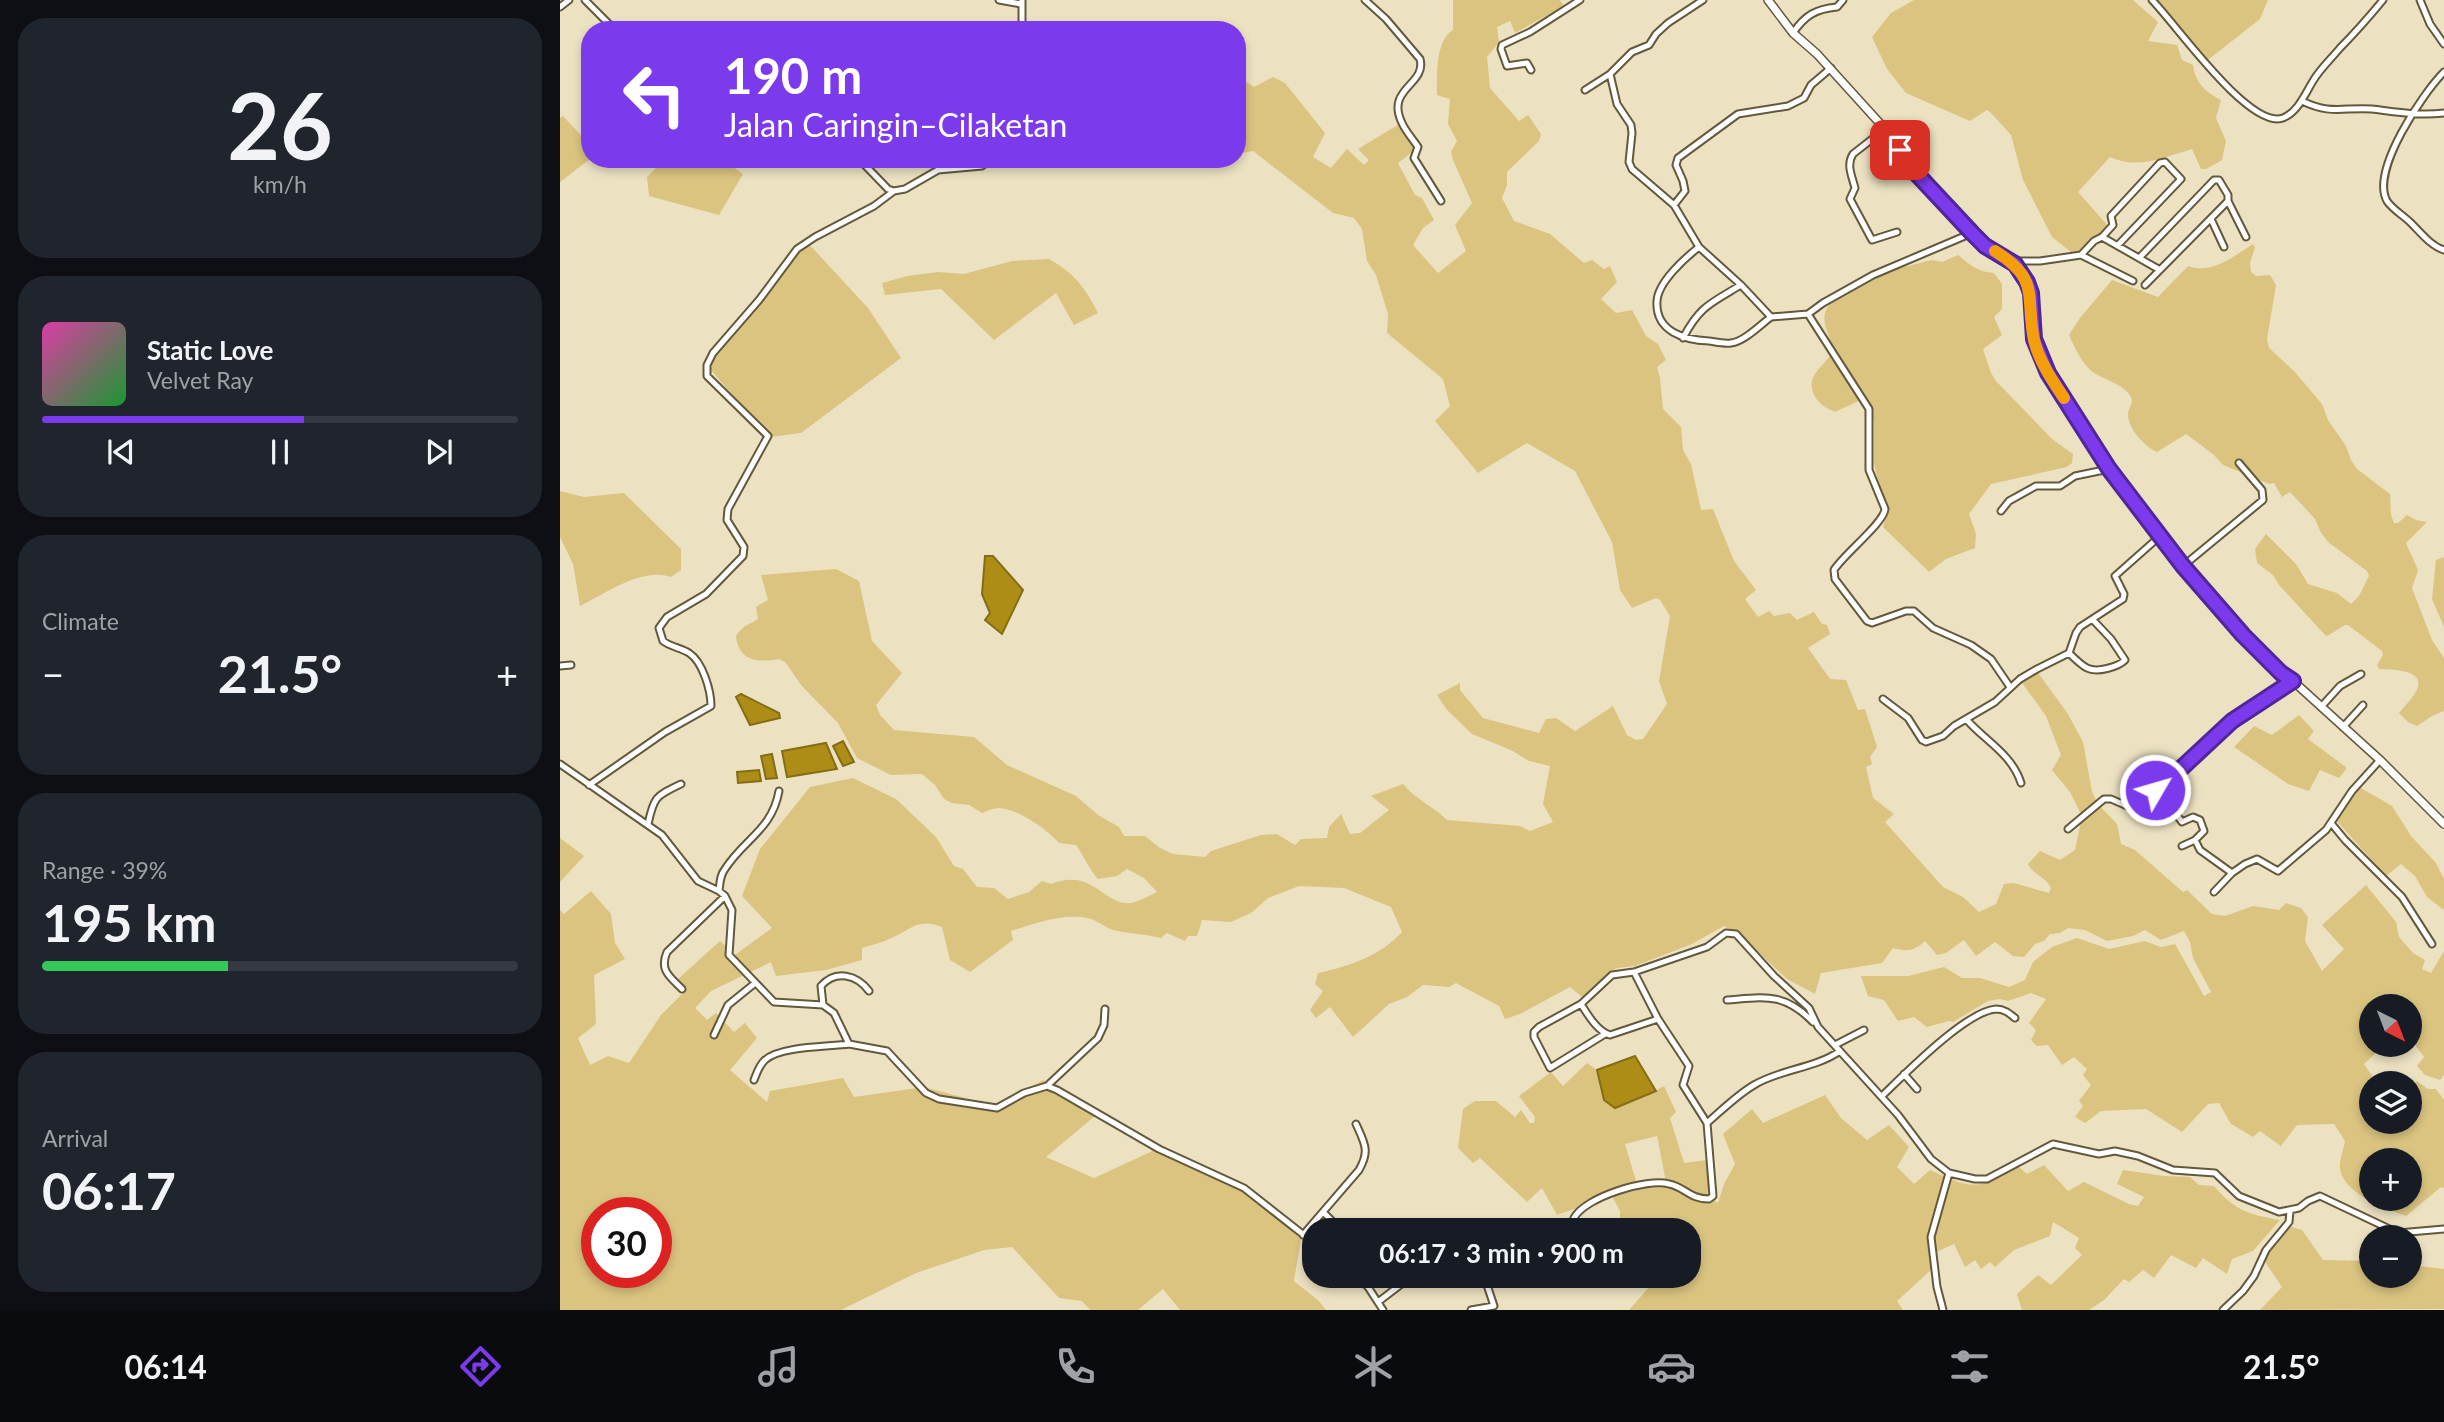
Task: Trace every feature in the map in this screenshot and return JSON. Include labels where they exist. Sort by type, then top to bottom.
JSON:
[{"type":"street","points":[[560,6],[569,0]]},
{"type":"street","points":[[584,0],[606,21]]},
{"type":"street","points":[[999,0],[1021,2],[1022,21]]},
{"type":"street","points":[[1365,0],[1420,59],[1420,73],[1399,96],[1397,105],[1402,123],[1418,147],[1414,158],[1441,201]]},
{"type":"street","points":[[1531,71],[1527,62],[1507,66],[1502,45],[1530,32],[1580,0]]},
{"type":"street","points":[[1585,90],[1610,74],[1632,52],[1649,46],[1656,34],[1668,23],[1703,0]]},
{"type":"street","points":[[1768,0],[1793,33],[1831,68],[1885,130],[1915,172],[1972,233],[1985,246],[2015,264],[2027,282],[2032,300],[2034,339],[2048,373],[2109,469],[2183,566],[2243,635],[2281,673],[2380,760],[2444,824]]},
{"type":"street","points":[[1793,33],[1817,9],[1836,7],[1843,0]]},
{"type":"street","points":[[2152,0],[2206,65],[2235,94],[2263,116],[2275,119],[2283,118],[2302,101],[2323,68],[2383,0]]},
{"type":"street","points":[[2420,0],[2430,24],[2444,44]]},
{"type":"street","points":[[1674,205],[1685,191],[1684,181],[1676,165],[1678,159],[1738,114],[1788,106],[1804,98],[1811,85],[1831,68]]},
{"type":"street","points":[[2444,72],[2426,94],[2390,155],[2385,176],[2387,201],[2425,238],[2444,250]]},
{"type":"street","points":[[1610,74],[1617,104],[1631,125],[1629,162],[1632,169],[1674,205],[1699,247],[1771,317]]},
{"type":"street","points":[[2302,101],[2319,109],[2332,111],[2370,109],[2413,115],[2444,113]]},
{"type":"street","points":[[1885,130],[1849,160],[1855,188],[1850,199],[1872,240],[1897,232]]},
{"type":"street","points":[[2081,255],[2113,225],[2111,216],[2160,163],[2165,162],[2181,180],[2118,244]]},
{"type":"street","points":[[868,168],[894,191]]},
{"type":"street","points":[[589,785],[665,732],[710,706],[709,692],[696,660],[690,653],[663,641],[659,628],[667,617],[706,594],[743,556],[744,548],[727,520],[727,509],[768,436],[707,376],[707,365],[713,353],[759,300],[797,249],[874,206],[894,191],[905,189],[938,170],[960,168]]},
{"type":"street","points":[[2140,257],[2214,180],[2219,180],[2228,195],[2228,201],[2246,237]]},
{"type":"street","points":[[2145,285],[2228,201]]},
{"type":"street","points":[[2211,219],[2224,247]]},
{"type":"street","points":[[1699,247],[1676,267],[1659,292],[1657,302],[1666,327],[1683,338],[1731,343],[1771,317],[1808,314],[1822,303],[1873,275],[1972,233]]},
{"type":"street","points":[[2102,237],[2160,270]]},
{"type":"street","points":[[2017,261],[2040,261],[2081,255],[2133,281]]},
{"type":"street","points":[[1683,338],[1701,310],[1741,285]]},
{"type":"street","points":[[1808,314],[1869,409],[1869,470],[1885,509],[1882,519],[1840,560],[1834,570],[1835,579],[1867,621],[1872,623],[1906,611],[1914,611],[1933,628],[1971,645],[1991,659],[2010,687]]},
{"type":"street","points":[[2183,566],[2263,500],[2262,489],[2239,463]]},
{"type":"street","points":[[2001,511],[2009,501],[2036,486],[2060,486],[2075,476],[2109,469]]},
{"type":"street","points":[[1882,699],[1908,718],[1916,734],[1926,742],[1943,736],[1995,702],[2010,687],[2037,668],[2069,653],[2076,633],[2123,599],[2124,594],[2115,576],[2160,537]]},
{"type":"street","points":[[2069,653],[2088,669],[2096,670],[2122,664],[2125,660],[2093,620]]},
{"type":"street","points":[[560,666],[571,665]]},
{"type":"street","points":[[2321,707],[2340,686],[2361,674]]},
{"type":"street","points":[[2068,829],[2104,799],[2127,806],[2140,796],[2158,790],[2232,721],[2293,681]]},
{"type":"street","points":[[2343,727],[2363,705]]},
{"type":"street","points":[[1966,719],[1978,733],[1995,744],[2021,782]]},
{"type":"street","points":[[2214,892],[2232,873],[2257,859],[2278,872],[2331,823],[2352,791],[2380,760]]},
{"type":"street","points":[[560,764],[662,835],[698,881],[725,896],[732,910],[729,955],[754,984],[774,1002],[823,1005],[835,1013],[849,1044]]},
{"type":"street","points":[[648,824],[652,803],[657,796],[681,784]]},
{"type":"street","points":[[2158,790],[2182,822],[2193,817],[2200,820],[2204,831],[2195,840],[2182,846]]},
{"type":"street","points":[[719,891],[725,869],[770,820],[779,791]]},
{"type":"street","points":[[2331,823],[2402,897],[2432,944]]},
{"type":"street","points":[[2195,840],[2200,850],[2232,873]]},
{"type":"street","points":[[682,989],[665,972],[663,961],[673,945],[725,896]]},
{"type":"street","points":[[1658,1019],[1610,1035],[1605,1034],[1550,1068],[1534,1037],[1534,1032],[1539,1027],[1581,1004],[1612,975],[1634,972],[1707,947],[1720,936],[1733,933],[1773,976],[1809,1009],[1818,1027]]},
{"type":"street","points":[[1574,1218],[1581,1210],[1614,1192],[1640,1184],[1671,1184],[1696,1199],[1712,1198],[1707,1123],[1683,1084],[1689,1066],[1658,1019],[1634,972]]},
{"type":"street","points":[[823,1005],[821,986],[830,978],[857,978],[869,991]]},
{"type":"street","points":[[714,1035],[728,1005],[754,984]]},
{"type":"street","points":[[1727,1000],[1768,996],[1781,999],[1800,1009],[1882,1096],[1931,1159],[1949,1173],[1987,1179],[2047,1146],[2058,1144],[2089,1152],[2115,1151],[2138,1156],[2173,1170],[2215,1173],[2244,1199],[2272,1211],[2290,1211],[2320,1196],[2398,1233],[2444,1229]]},
{"type":"street","points":[[1581,1004],[1605,1034]]},
{"type":"street","points":[[754,1080],[760,1065],[768,1057],[786,1051],[849,1044],[887,1051],[926,1093],[939,1100],[997,1108],[1024,1093],[1047,1086],[1098,1038],[1104,1025],[1105,1009]]},
{"type":"street","points":[[1882,1096],[1946,1038],[1981,1014],[1990,1010],[2003,1010],[2015,1018]]},
{"type":"street","points":[[1835,1045],[1864,1030]]},
{"type":"street","points":[[1707,1123],[1754,1085],[1802,1066],[1822,1062],[1840,1051]]},
{"type":"street","points":[[1904,1074],[1917,1089]]},
{"type":"street","points":[[1047,1086],[1126,1128],[1159,1149],[1244,1188],[1302,1233]]},
{"type":"street","points":[[1318,1218],[1359,1170],[1365,1159],[1365,1143],[1356,1125]]},
{"type":"street","points":[[1943,1310],[1937,1287],[1931,1237],[1949,1173]]},
{"type":"street","points":[[2223,1310],[2254,1276],[2266,1250],[2291,1218],[2290,1211]]},
{"type":"street","points":[[1323,1212],[1329,1218]]},
{"type":"street","points":[[1367,1288],[1383,1310]]},
{"type":"street","points":[[1378,1302],[1396,1288]]},
{"type":"street","points":[[1471,1310],[1494,1306],[1490,1288]]},
{"type":"shaded area","points":[[1453,0],[1560,0],[1564,6],[1515,33],[1510,21],[1497,27],[1499,42],[1487,57],[1490,88],[1519,121],[1528,115],[1541,134],[1539,141],[1507,172],[1507,185],[1502,198],[1514,221],[1550,234],[1584,263],[1592,260],[1604,269],[1610,266],[1617,282],[1601,299],[1616,313],[1632,310],[1646,336],[1658,344],[1666,360],[1657,367],[1663,409],[1681,427],[1683,450],[1691,464],[1701,510],[1713,509],[1734,561],[1756,590],[1745,599],[1758,617],[1769,611],[1774,616],[1790,613],[1797,620],[1814,612],[1822,624],[1827,625],[1830,634],[1808,648],[1830,679],[1846,680],[1858,710],[1865,709],[1877,747],[1870,757],[1872,764],[1866,767],[1873,798],[1894,814],[1885,822],[1943,887],[1963,897],[1979,912],[1996,904],[2004,884],[2014,883],[2049,893],[2049,884],[2028,864],[2040,851],[2060,860],[2075,850],[2082,816],[2070,792],[2052,770],[2061,755],[2046,716],[2020,680],[2036,670],[2068,714],[2083,742],[2092,792],[2098,804],[2117,824],[2121,844],[2135,850],[2183,892],[2187,890],[2212,914],[2225,916],[2253,906],[2279,910],[2286,903],[2301,908],[2308,917],[2305,941],[2322,971],[2344,949],[2322,925],[2366,885],[2396,922],[2399,937],[2413,953],[2425,960],[2422,969],[2431,973],[2444,951],[2444,1075],[2440,1080],[2425,1075],[2417,1066],[2424,1057],[2422,994],[2359,994],[2359,1057],[2371,1057],[2364,1064],[2369,1071],[2359,1071],[2359,1134],[2422,1134],[2422,1085],[2428,1089],[2436,1089],[2444,1100],[2444,1188],[2441,1187],[2422,1203],[2422,1148],[2359,1148],[2359,1194],[2343,1177],[2340,1162],[2345,1141],[2334,1124],[2297,1125],[2281,1146],[2260,1131],[2253,1137],[2231,1124],[2219,1103],[2208,1104],[2182,1132],[2146,1109],[2101,1111],[2085,1123],[2075,1117],[2083,1106],[2079,1101],[2091,1085],[2083,1075],[2087,1069],[2074,1057],[2062,1065],[2048,1045],[2037,1046],[2031,1040],[2036,1030],[2029,1023],[2046,999],[2031,993],[2008,1001],[1988,1001],[1953,1022],[1927,1027],[1914,1017],[1898,1021],[1884,1000],[1868,996],[1861,976],[1908,976],[1944,967],[1962,978],[1980,978],[2009,987],[2025,980],[2033,962],[2052,947],[2077,938],[2109,949],[2145,941],[2161,947],[2175,944],[2204,996],[2211,992],[2193,958],[2190,942],[2184,931],[2161,940],[2145,930],[2133,936],[2107,941],[2085,930],[2068,928],[2060,933],[2050,934],[2044,941],[2035,944],[2024,957],[2013,956],[1995,942],[1976,956],[1964,940],[1946,953],[1937,955],[1925,941],[1910,950],[1893,948],[1882,963],[1821,973],[1815,994],[1787,979],[1739,934],[1724,926],[1692,944],[1635,966],[1609,972],[1597,986],[1582,997],[1570,987],[1520,1014],[1505,1019],[1499,1006],[1456,983],[1449,987],[1423,985],[1407,997],[1389,1004],[1353,1037],[1330,1007],[1316,1018],[1310,1010],[1323,991],[1315,984],[1318,973],[1364,959],[1384,948],[1402,932],[1391,907],[1344,888],[1299,886],[1268,898],[1251,913],[1231,922],[1202,920],[1197,936],[1188,936],[1185,941],[1167,933],[1161,938],[1117,931],[1087,918],[1068,917],[1039,922],[1011,931],[1013,940],[970,972],[950,960],[942,927],[920,924],[862,948],[862,960],[826,970],[776,976],[771,962],[711,991],[695,1008],[707,1020],[716,1013],[734,1032],[745,1023],[757,1038],[730,1070],[767,1102],[770,1091],[843,1078],[854,1097],[924,1087],[995,1106],[1043,1080],[1101,1111],[1046,1157],[1094,1178],[1159,1148],[1252,1193],[1301,1239],[1294,1281],[1326,1310],[1180,1310],[1163,1289],[1138,1310],[1090,1310],[1082,1301],[1059,1298],[1012,1247],[984,1250],[916,1273],[841,1310],[560,1310],[560,910],[564,914],[591,891],[611,914],[615,943],[625,959],[594,975],[596,1024],[578,1038],[590,1065],[608,1056],[629,1063],[661,1015],[686,990],[678,979],[720,941],[735,955],[772,928],[742,896],[760,849],[810,787],[853,778],[896,799],[936,837],[954,866],[963,869],[977,887],[994,888],[1008,899],[1029,892],[1042,881],[1051,884],[1078,880],[1088,883],[1113,899],[1131,903],[1157,892],[1144,878],[1127,869],[1117,876],[1098,879],[1076,845],[1059,843],[1040,826],[1015,812],[999,808],[982,813],[969,805],[952,803],[944,799],[935,785],[922,774],[891,775],[857,758],[838,723],[801,685],[786,663],[779,659],[754,660],[740,649],[737,635],[758,619],[756,607],[768,600],[761,575],[836,569],[859,581],[872,641],[902,673],[876,705],[880,715],[894,730],[974,737],[1007,765],[1076,796],[1098,815],[1119,827],[1124,836],[1145,836],[1173,854],[1205,857],[1211,851],[1261,835],[1277,834],[1295,845],[1301,839],[1327,838],[1329,827],[1341,814],[1350,834],[1360,833],[1389,810],[1371,796],[1403,784],[1447,820],[1520,826],[1530,831],[1553,822],[1543,804],[1550,766],[1529,761],[1513,751],[1472,734],[1447,710],[1437,695],[1460,683],[1460,690],[1483,718],[1539,733],[1546,719],[1556,718],[1575,731],[1613,706],[1627,735],[1636,740],[1643,739],[1667,704],[1659,681],[1670,616],[1656,598],[1632,608],[1620,590],[1612,542],[1575,471],[1527,443],[1478,473],[1435,421],[1450,406],[1443,379],[1387,333],[1388,314],[1376,275],[1367,261],[1362,229],[1354,218],[1333,213],[1253,151],[1246,152],[1246,82],[1254,87],[1273,77],[1285,83],[1325,133],[1313,157],[1331,168],[1347,149],[1364,165],[1369,160],[1358,149],[1401,123],[1415,150],[1398,163],[1415,195],[1422,198],[1434,220],[1423,228],[1413,245],[1438,273],[1466,251],[1455,225],[1472,203],[1451,152],[1457,141],[1448,124],[1450,99],[1437,95],[1437,69],[1443,42],[1453,30]]},
{"type":"shaded area","points":[[1914,0],[2133,0],[2158,22],[2148,41],[2177,45],[2182,60],[2193,65],[2202,86],[2221,100],[2216,118],[2226,141],[2222,160],[2201,169],[2192,149],[2141,162],[2120,161],[2110,157],[2078,192],[2109,227],[2078,251],[2071,252],[2052,237],[2023,180],[2011,135],[1991,113],[1987,110],[1970,121],[1906,93],[1887,69],[1872,37],[1891,13]]},
{"type":"shaded area","points":[[2149,0],[2268,0],[2260,19],[2204,63]]},
{"type":"shaded area","points":[[563,116],[581,135],[581,166],[560,182],[560,118]]},
{"type":"shaded area","points":[[656,168],[735,168],[743,174],[719,215],[649,196],[647,177]]},
{"type":"shaded area","points":[[807,242],[868,308],[901,358],[801,433],[763,438],[750,416],[706,364]]},
{"type":"shaded area","points":[[2253,244],[2255,247],[2250,263],[2251,272],[2256,276],[2270,275],[2276,285],[2267,339],[2269,348],[2294,371],[2322,404],[2328,420],[2346,446],[2357,469],[2390,494],[2394,523],[2407,515],[2427,522],[2406,543],[2418,570],[2412,588],[2432,640],[2444,658],[2444,711],[2417,726],[2399,713],[2417,689],[2417,678],[2402,671],[2379,669],[2377,665],[2383,655],[2382,651],[2348,625],[2325,635],[2273,575],[2257,563],[2255,549],[2266,534],[2296,564],[2308,584],[2337,593],[2351,604],[2359,596],[2369,576],[2367,571],[2328,542],[2315,519],[2290,492],[2282,497],[2274,483],[2269,484],[2223,465],[2186,434],[2157,452],[2147,445],[2137,436],[2128,419],[2131,397],[2124,389],[2089,369],[2069,335],[2112,280],[2158,297],[2188,266],[2214,266]]},
{"type":"shaded area","points":[[1958,255],[1979,270],[1994,273],[2002,284],[2002,309],[1994,317],[2002,335],[1983,349],[1991,373],[2052,439],[2073,454],[2072,463],[2067,467],[1991,484],[1969,514],[1976,534],[1975,548],[1946,559],[1929,572],[1883,527],[1888,510],[1874,463],[1874,421],[1865,398],[1835,412],[1816,398],[1812,382],[1832,352],[1824,317],[1829,305],[1892,270],[1932,260],[1942,262]]},
{"type":"shaded area","points":[[1049,259],[1078,282],[1098,313],[1074,325],[1056,293],[994,340],[941,289],[885,295],[882,283],[907,276],[938,272],[964,274],[1012,261]]},
{"type":"shaded area","points":[[560,491],[584,497],[624,493],[681,549],[681,570],[671,577],[648,575],[636,578],[580,606],[573,564],[560,537]]},
{"type":"shaded area","points":[[985,556],[993,556],[1023,590],[1002,634],[985,620],[990,613],[982,594]]},
{"type":"shaded area","points":[[2444,557],[2444,627],[2432,599],[2436,560]]},
{"type":"shaded area","points":[[741,694],[779,713],[780,718],[750,725],[736,697]]},
{"type":"shaded area","points":[[2299,715],[2314,731],[2308,739],[2347,768],[2339,778],[2320,770],[2309,791],[2288,784],[2234,747],[2254,726],[2272,735]]},
{"type":"shaded area","points":[[843,741],[854,762],[843,766],[833,746]]},
{"type":"shaded area","points":[[826,743],[837,769],[787,777],[782,751]]},
{"type":"shaded area","points":[[772,754],[777,778],[766,779],[761,756]]},
{"type":"shaded area","points":[[759,770],[761,781],[738,783],[737,772]]},
{"type":"shaded area","points":[[2354,784],[2392,806],[2411,836],[2436,863],[2444,879],[2444,910],[2427,897],[2415,876],[2401,864],[2386,876],[2335,819]]},
{"type":"shaded area","points":[[560,838],[584,856],[560,882]]},
{"type":"shaded area","points":[[1635,1056],[1656,1091],[1615,1108],[1604,1100],[1597,1070]]},
{"type":"shaded area","points":[[1587,1063],[1597,1070],[1604,1100],[1645,1096],[1664,1086],[1676,1112],[1670,1118],[1684,1163],[1707,1160],[1712,1199],[1718,1203],[1735,1164],[1723,1134],[1752,1109],[1763,1123],[1825,1095],[1841,1118],[1867,1140],[1889,1125],[1909,1147],[1897,1167],[1914,1184],[1930,1170],[1975,1185],[1993,1180],[2019,1167],[2027,1174],[2044,1165],[2068,1191],[2084,1182],[2138,1206],[2144,1197],[2117,1184],[2123,1170],[2190,1177],[2199,1185],[2214,1186],[2243,1210],[2280,1220],[2253,1251],[2232,1259],[2227,1274],[2203,1258],[2196,1268],[2171,1255],[2154,1278],[2143,1270],[2129,1282],[2124,1279],[2104,1300],[2089,1310],[2022,1310],[2017,1294],[2038,1275],[2051,1285],[2082,1255],[2075,1248],[2079,1238],[2053,1222],[2050,1236],[2014,1250],[1995,1267],[1990,1262],[1981,1269],[1975,1260],[1965,1267],[1954,1244],[1932,1254],[1932,1269],[1897,1301],[1903,1310],[1629,1310],[1648,1288],[1701,1288],[1701,1218],[1620,1218],[1620,1211],[1612,1196],[1557,1215],[1542,1188],[1527,1202],[1480,1158],[1473,1163],[1458,1148],[1463,1109],[1475,1101],[1496,1101],[1515,1117],[1521,1110],[1530,1123],[1534,1123],[1535,1117],[1519,1096],[1551,1072],[1563,1086]],"holes":[[[1657,1136],[1667,1187],[1638,1188],[1625,1144]]]},
{"type":"shaded area","points":[[2393,1211],[2412,1211],[2406,1216]]},
{"type":"shaded area","points":[[2286,1225],[2302,1230],[2323,1260],[2359,1261],[2359,1288],[2422,1288],[2422,1266],[2444,1269],[2444,1309],[2260,1310],[2282,1287],[2261,1256]]},
{"type":"slow traffic","points":[[1995,251],[2015,264],[2027,282],[2032,300],[2036,347],[2064,398]]},
{"type":"route","points":[[1900,150],[1915,172],[1985,246],[2015,264],[2031,293],[2036,347],[2048,373],[2109,469],[2183,566],[2243,635],[2281,673],[2293,681],[2232,721],[2180,771],[2155,790]]}]
